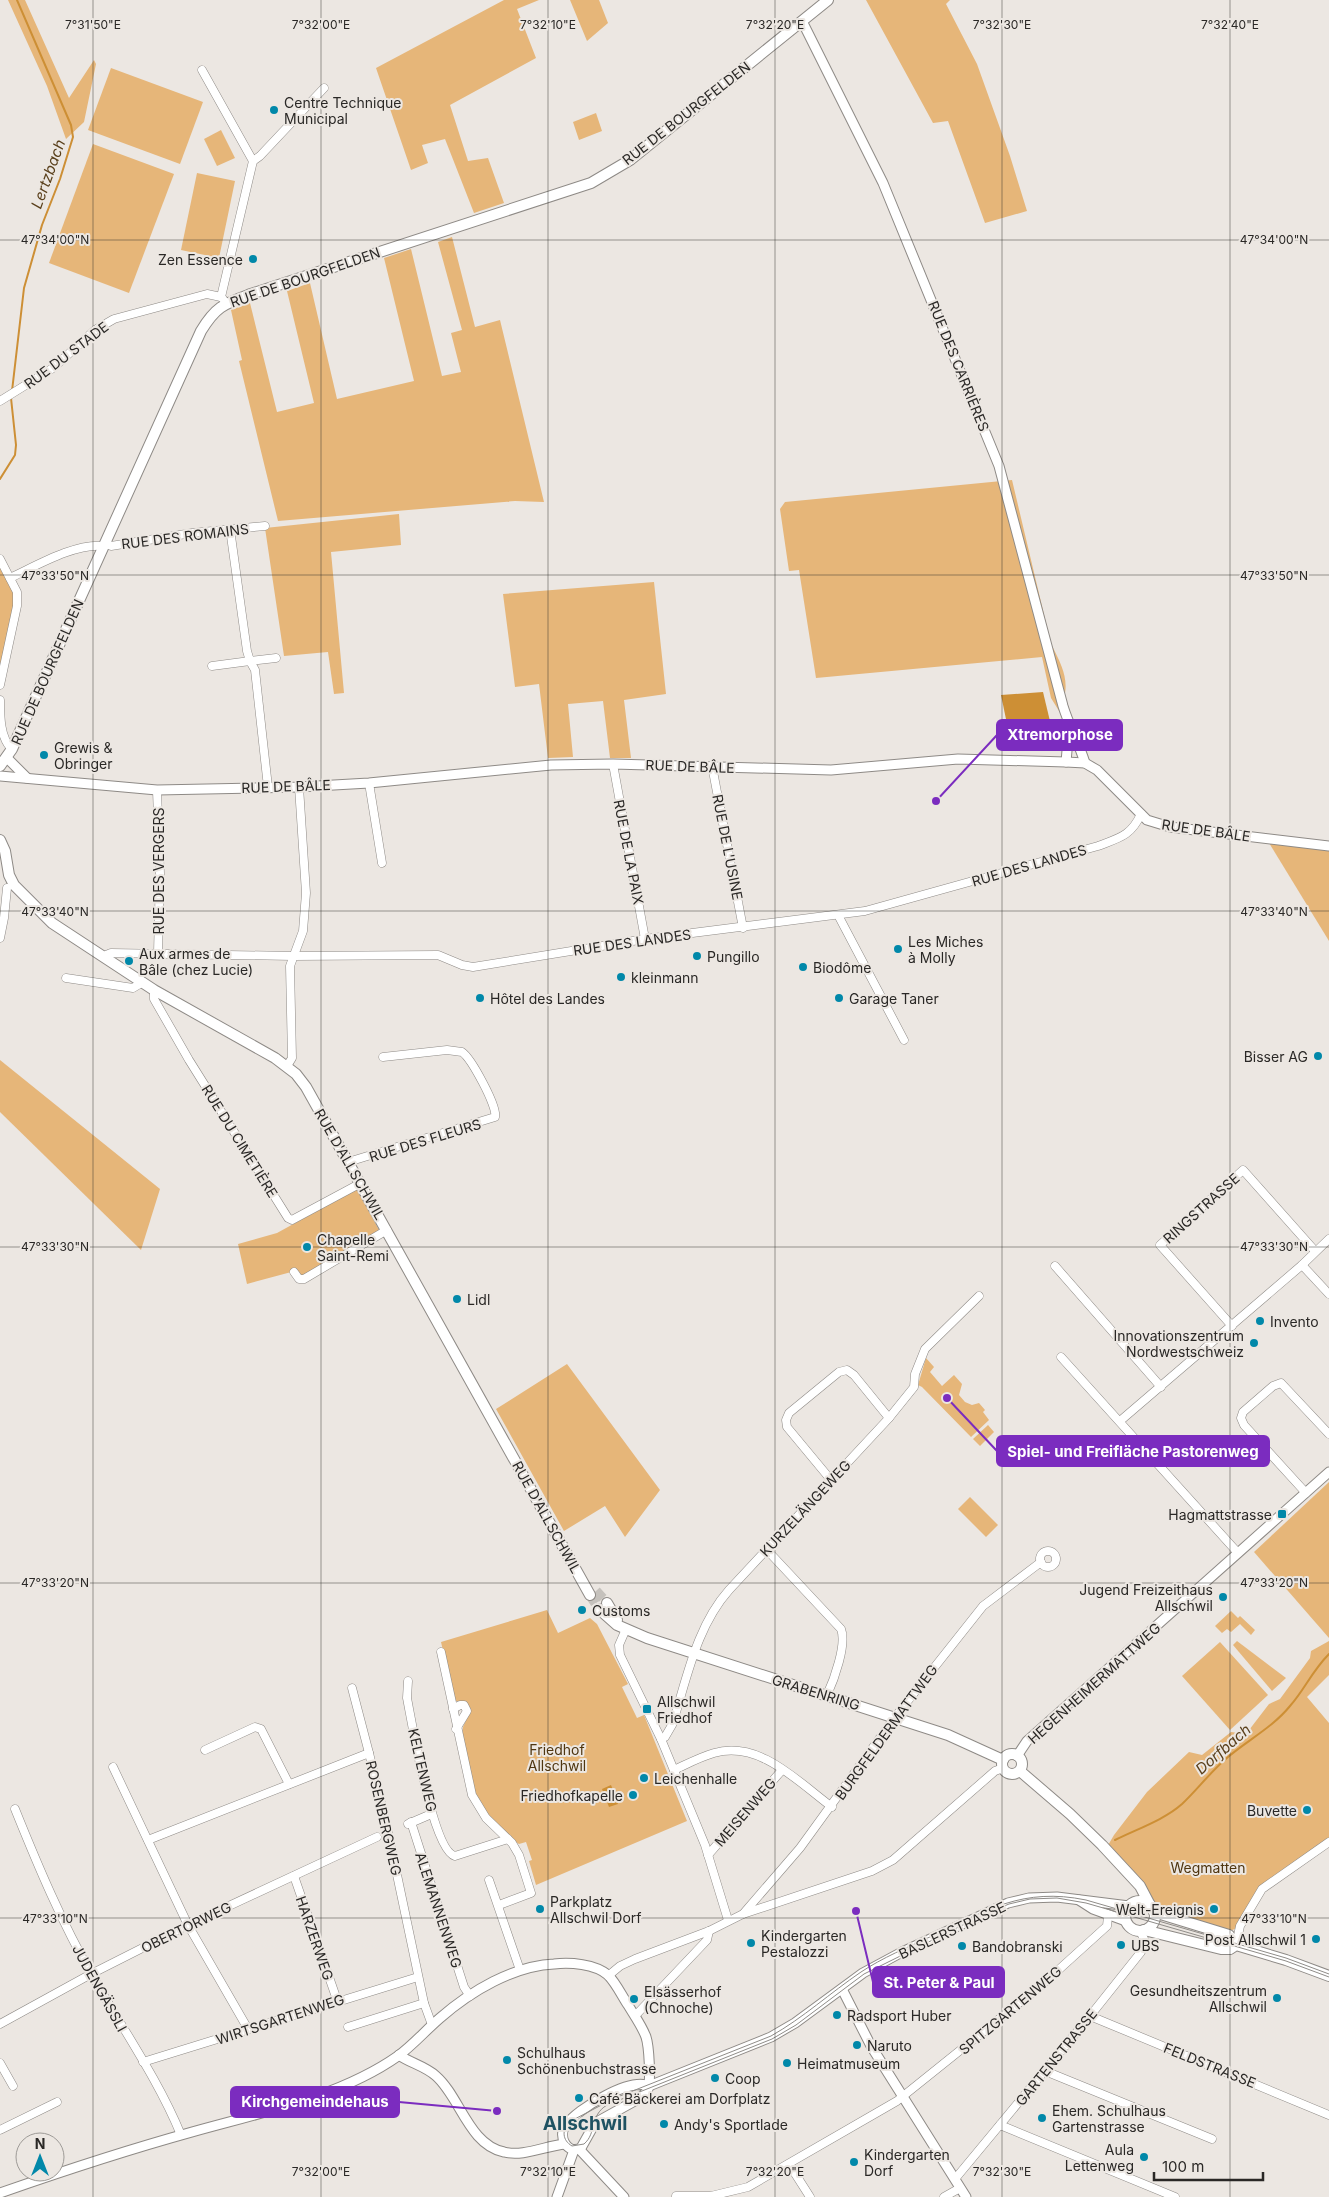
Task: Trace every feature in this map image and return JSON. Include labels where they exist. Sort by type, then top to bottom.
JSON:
[{"type":"main road","name":"RUE DE BOURGFELDEN","points":[[7,758],[201,331],[223,300],[591,183],[630,160],[828,0]]},
{"type":"main road","name":"RUE D'ALLSCHWIL","points":[[0,840],[5,851],[9,875],[7,887],[52,922],[154,990],[287,1066],[306,1086],[591,1591]]},
{"type":"main road","name":"GRABENRING","points":[[603,1606],[610,1620],[626,1630],[948,1735],[1003,1764]]},
{"type":"main road","points":[[1009,1755],[1017,1756],[1022,1763],[1020,1771],[1012,1774],[1003,1764],[1009,1755]]},
{"type":"main road","points":[[1020,1771],[1070,1814],[1140,1886],[1152,1908],[1153,1923],[1142,1930]]},
{"type":"main road","points":[[1131,1878],[1130,1905],[1125,1912],[1126,1921],[1131,1928],[1221,1949],[1230,1949],[1236,1946]]},
{"type":"main road","points":[[1130,1905],[1141,1901],[1152,1908],[1229,1935],[1236,1946],[1286,1960],[1329,1976]]},
{"type":"street","name":"RUE DES CARRIÈRES","points":[[802,20],[883,183],[999,466],[1069,728],[1081,748],[1085,763]]},
{"type":"street","points":[[202,70],[253,161]]},
{"type":"street","points":[[223,300],[245,190],[253,161],[260,156],[324,88]]},
{"type":"street","name":"RUE DU STADE","points":[[1,400],[53,368],[95,330],[114,319],[206,294],[223,300]]},
{"type":"street","name":"RUE DES ROMAINS","points":[[10,578],[80,549],[192,533],[265,526]]},
{"type":"street","points":[[230,529],[250,661],[255,670],[268,787]]},
{"type":"street","points":[[0,559],[18,592],[17,606],[0,685]]},
{"type":"street","points":[[212,666],[276,658]]},
{"type":"street","points":[[0,700],[0,717],[6,743],[7,758],[27,778]]},
{"type":"street","name":"RUE DES CARRIÈRES","points":[[1066,762],[1069,728]]},
{"type":"street","name":"RUE DE BÂLE","points":[[0,776],[157,790],[299,787],[370,783],[551,765],[613,764],[831,770],[958,759],[1085,763],[1097,770],[1147,820],[1170,827],[1329,846]]},
{"type":"street","name":"RUE DE LA PAIX","points":[[613,764],[645,939]]},
{"type":"street","name":"RUE DE L'USINE","points":[[712,766],[743,928]]},
{"type":"street","points":[[370,783],[382,863]]},
{"type":"street","points":[[287,1066],[292,1058],[290,966],[302,930],[306,893],[299,787]]},
{"type":"street","name":"RUE DES VERGERS","points":[[157,790],[160,865],[158,953]]},
{"type":"street","name":"RUE DES LANDES","points":[[104,956],[111,953],[293,956],[438,955],[462,965],[473,967],[645,939],[743,928],[875,909],[1098,846],[1130,832],[1136,826],[1141,814]]},
{"type":"street","points":[[0,938],[7,887]]},
{"type":"street","points":[[838,914],[904,1040]]},
{"type":"street","points":[[66,978],[133,988],[143,982]]},
{"type":"street","name":"RUE DU CIMETIÈRE","points":[[154,990],[154,999],[189,1060],[288,1218],[292,1220],[361,1183]]},
{"type":"street","name":"RUE DES FLEURS","points":[[348,1162],[495,1117],[495,1108],[475,1068],[462,1052],[447,1050],[382,1057]]},
{"type":"street","name":"RINGSTRASSE","points":[[1232,1326],[1160,1245],[1243,1170],[1315,1251]]},
{"type":"street","points":[[294,1272],[299,1279],[304,1279],[387,1230]]},
{"type":"street","points":[[1120,1421],[1232,1326],[1329,1239]]},
{"type":"street","points":[[1302,1265],[1329,1294]]},
{"type":"street","points":[[1055,1266],[1161,1387]]},
{"type":"street","name":"KURZELÄNGEWEG","points":[[661,1739],[672,1725],[710,1613],[728,1590],[889,1418],[914,1387],[915,1374],[925,1349],[979,1296]]},
{"type":"street","points":[[1061,1357],[1238,1553]]},
{"type":"street","points":[[831,1480],[788,1427],[786,1420],[790,1413],[840,1372],[847,1370],[854,1375],[889,1418]]},
{"type":"street","points":[[1306,1493],[1244,1425],[1241,1418],[1243,1412],[1274,1386],[1281,1383],[1329,1434]]},
{"type":"street","name":"HEGENHEIMERMATTWEG","points":[[1017,1756],[1027,1741],[1329,1472]]},
{"type":"street","points":[[767,1550],[841,1629],[844,1639],[831,1686],[826,1695]]},
{"type":"street","name":"BURGFELDERMATTWEG","points":[[743,1914],[800,1848],[832,1807],[895,1717],[982,1606],[1040,1562]]},
{"type":"street","points":[[626,1630],[618,1650],[674,1770],[708,1855],[728,1920]]},
{"type":"street","points":[[441,1652],[456,1729],[472,1795],[486,1818],[508,1839],[519,1855],[531,1892],[519,1899],[499,1905]]},
{"type":"street","name":"KELTENWEG","points":[[408,1681],[407,1698],[430,1810],[447,1852],[455,1856],[508,1839]]},
{"type":"street","points":[[352,1688],[368,1753]]},
{"type":"street","points":[[453,1708],[464,1705],[468,1711],[456,1729]]},
{"type":"street","points":[[204,1750],[255,1727],[261,1729],[289,1784]]},
{"type":"street","points":[[674,1770],[714,1753],[732,1751],[756,1754],[766,1758],[832,1807]]},
{"type":"street","name":"ROSENBERGWEG","points":[[148,1840],[368,1753],[388,1832],[424,2003],[432,2025]]},
{"type":"street","points":[[608,1976],[620,1966],[635,1959],[709,1931],[728,1920],[872,1870],[893,1860],[1003,1764]]},
{"type":"street","points":[[113,1767],[188,1925],[248,2030]]},
{"type":"street","name":"MEISENWEG","points":[[708,1855],[782,1770]]},
{"type":"street","name":"JUDENGÄSSLI","points":[[15,1809],[54,1901],[90,1974],[143,2062],[180,2135]]},
{"type":"street","name":"ALEMANNENWEG","points":[[429,1815],[410,1823],[464,1987],[470,1996]]},
{"type":"street","name":"OBERTORWEG","points":[[0,2024],[90,1974],[188,1925],[377,1837]]},
{"type":"street","points":[[1236,1946],[1240,1926],[1262,1889],[1329,1842]]},
{"type":"street","name":"HARZERWEG","points":[[294,1876],[337,2000]]},
{"type":"street","points":[[490,1880],[520,1970]]},
{"type":"street","name":"BASLERSTRASSE","points":[[648,2086],[772,2037],[795,2023],[863,1973],[902,1952],[1008,1903],[1045,1896],[1130,1905]]},
{"type":"street","name":"BASLERSTRASSE","points":[[1079,1900],[1108,1916],[1126,1921]]},
{"type":"street","name":"SPITZGARTENWEG","points":[[676,2196],[711,2196],[755,2184],[903,2098],[1044,1983],[1107,1926],[1108,1916]]},
{"type":"street","name":"GARTENSTRASSE","points":[[955,2179],[1141,1952],[1144,1942],[1142,1930]]},
{"type":"street","points":[[635,2016],[707,1940],[709,1931]]},
{"type":"street","points":[[0,2193],[180,2135],[305,2100],[349,2082],[399,2055],[432,2025],[470,1996],[520,1970],[552,1964],[569,1964],[592,1968],[608,1976],[635,2016],[645,2036],[647,2045],[648,2086],[640,2098],[595,2123],[585,2143],[577,2150],[557,2197]]},
{"type":"street","name":"WIRTSGARTENWEG","points":[[143,2062],[337,2000],[418,1977]]},
{"type":"street","points":[[842,1989],[871,2046],[966,2197]]},
{"type":"street","points":[[348,2027],[424,2003]]},
{"type":"street","name":"FELDSTRASSE","points":[[1090,2016],[1329,2115]]},
{"type":"street","points":[[399,2055],[435,2075],[449,2089],[476,2133],[492,2148],[505,2153],[521,2153],[565,2144],[577,2150],[624,2197]]},
{"type":"street","points":[[0,2063],[14,2086]]},
{"type":"street","points":[[1045,2070],[1212,2139]]},
{"type":"street","points":[[565,2144],[562,2136],[566,2124],[590,2105],[611,2092],[628,2086],[641,2084],[648,2086]]},
{"type":"street","points":[[0,2130],[57,2102]]},
{"type":"street","points":[[1000,2125],[1175,2197]]},
{"type":"street","points":[[789,2164],[810,2197]]},
{"type":"street","points":[[944,2197],[960,2188]]},
{"type":"green space","points":[[8,0],[25,0],[69,98],[94,60],[96,64],[84,122],[66,139],[47,86]]},
{"type":"green space","points":[[504,0],[539,0],[517,9],[536,58],[450,105],[468,161],[488,158],[504,203],[474,213],[445,139],[422,145],[428,163],[411,170],[376,68]]},
{"type":"green space","points":[[570,0],[599,0],[608,23],[587,41]]},
{"type":"green space","points":[[866,0],[950,0],[946,4],[977,64],[1010,156],[1027,211],[985,223],[948,121],[933,123]]},
{"type":"green space","points":[[111,68],[203,102],[180,164],[88,130]]},
{"type":"green space","points":[[596,113],[602,131],[579,140],[573,122]]},
{"type":"green space","points":[[221,130],[235,158],[217,166],[204,139]]},
{"type":"green space","points":[[93,144],[174,174],[129,293],[49,263]]},
{"type":"green space","points":[[197,173],[235,181],[219,258],[181,250]]},
{"type":"green space","points":[[452,237],[475,327],[500,320],[544,502],[515,501],[278,521],[239,361],[242,360],[231,310],[250,303],[277,412],[314,403],[287,291],[310,283],[337,399],[414,381],[384,258],[411,249],[442,376],[461,372],[451,333],[462,330],[438,242]]},
{"type":"green space","points":[[1012,480],[1051,644],[1060,661],[1065,677],[1065,693],[1059,711],[1051,698],[1042,657],[816,678],[799,570],[789,571],[780,509],[785,502]]},
{"type":"green space","points":[[399,514],[401,545],[331,552],[344,693],[334,694],[328,652],[284,656],[265,528]]},
{"type":"green space","points":[[0,563],[14,591],[16,600],[0,667]]},
{"type":"green space","points":[[654,582],[666,694],[624,700],[631,758],[610,758],[603,701],[568,704],[573,757],[548,758],[539,684],[515,687],[503,594]]},
{"type":"green space","points":[[1266,838],[1329,842],[1329,941]]},
{"type":"green space","points":[[0,1060],[160,1189],[141,1250],[0,1112]]},
{"type":"green space","points":[[357,1189],[379,1230],[302,1277],[295,1271],[247,1284],[238,1244],[277,1233]]},
{"type":"green space","points":[[926,1358],[934,1367],[930,1372],[942,1386],[954,1375],[962,1384],[959,1395],[965,1402],[972,1405],[979,1403],[985,1410],[983,1412],[989,1420],[971,1437],[918,1385]]},
{"type":"green space","points":[[567,1364],[660,1490],[625,1537],[605,1506],[564,1531],[496,1409]]},
{"type":"green space","points":[[988,1425],[994,1432],[980,1446],[973,1439]]},
{"type":"green space","points":[[1329,1482],[1329,1638],[1254,1552]]},
{"type":"green space","points":[[970,1497],[998,1525],[986,1537],[958,1509]]},
{"type":"green space","name":"Friedhof Allschwil","points":[[547,1610],[558,1633],[590,1618],[597,1624],[628,1684],[622,1687],[637,1718],[644,1715],[687,1821],[536,1885],[529,1861],[532,1860],[526,1842],[519,1844],[516,1842],[494,1822],[476,1797],[462,1737],[463,1727],[470,1712],[465,1703],[456,1701],[454,1698],[441,1642]]},
{"type":"green space","points":[[1231,1611],[1238,1618],[1240,1616],[1255,1630],[1251,1635],[1240,1624],[1231,1632],[1227,1629],[1222,1633],[1215,1626]]},
{"type":"green space","points":[[1237,1641],[1286,1678],[1272,1691],[1233,1645]]},
{"type":"green space","name":"Wegmatten","points":[[1329,1641],[1329,1675],[1307,1697],[1329,1723],[1329,1842],[1262,1889],[1240,1926],[1225,1934],[1154,1912],[1115,1860],[1115,1851],[1107,1847],[1114,1835],[1147,1792],[1189,1752],[1202,1755],[1231,1732],[1246,1734],[1269,1704],[1280,1699],[1310,1658],[1311,1651]]},
{"type":"green space","points":[[1220,1642],[1268,1695],[1230,1730],[1182,1676]]},
{"type":"shaded area","points":[[1043,692],[1055,742],[1012,748],[1001,695]]},
{"type":"shaded area","points":[[611,1785],[618,1804],[609,1807],[602,1789]]},
{"type":"waterway","name":"Lertzbach","points":[[12,391],[24,288],[42,225],[60,179],[73,137],[71,125],[17,0]]},
{"type":"waterway","name":"Lertzbach","points":[[0,479],[15,455],[16,445],[11,398]]},
{"type":"waterway","name":"Dorfbach","points":[[1115,1840],[1159,1820],[1182,1804],[1222,1762],[1283,1714],[1329,1654]]},
{"type":"tunnel","points":[[596,1591],[607,1603]]},
{"type":"tunnel","points":[[590,1595],[599,1609]]},
{"type":"tram line","points":[[1329,1974],[1286,1958],[1086,1900],[1043,1896],[1024,1899],[988,1910],[886,1957],[861,1972],[771,2036],[615,2098],[569,2122],[565,2128],[564,2135],[566,2141],[572,2146],[584,2144],[591,2135],[595,2119],[601,2109],[607,2105],[772,2039],[796,2025],[864,1974],[985,1914],[1009,1904],[1030,1899],[1057,1898],[1086,1903],[1286,1961],[1329,1977]]},
{"type":"place","name":"Centre Technique Municipal","points":[[274,110]]},
{"type":"place","name":"Zen Essence","points":[[253,259]]},
{"type":"place","name":"Grewis & Obringer","points":[[44,755]]},
{"type":"place","name":"Xtremorphose","points":[[936,801]]},
{"type":"place","name":"Les Miches à Molly","points":[[898,949]]},
{"type":"place","name":"Pungillo","points":[[697,956]]},
{"type":"place","name":"Aux armes de Bâle (chez Lucie)","points":[[129,961]]},
{"type":"place","name":"Biodôme","points":[[803,967]]},
{"type":"place","name":"kleinmann","points":[[621,977]]},
{"type":"place","name":"Hôtel des Landes","points":[[480,998]]},
{"type":"place","name":"Garage Taner","points":[[839,998]]},
{"type":"place","name":"Bisser AG","points":[[1318,1056]]},
{"type":"place","name":"Chapelle Saint-Remi","points":[[307,1247]]},
{"type":"place","name":"Lidl","points":[[457,1299]]},
{"type":"place","name":"Invento","points":[[1260,1321]]},
{"type":"place","name":"Innovationszentrum Nordwestschweiz","points":[[1254,1343]]},
{"type":"place","name":"Spiel- und Freifläche Pastorenweg","points":[[947,1398]]},
{"type":"place","name":"Hagmattstrasse","points":[[1282,1514]]},
{"type":"place","name":"Jugend Freizeithaus Allschwil","points":[[1223,1597]]},
{"type":"place","name":"Customs","points":[[582,1610]]},
{"type":"place","name":"Allschwil Friedhof","points":[[647,1709]]},
{"type":"place","name":"Leichenhalle","points":[[644,1778]]},
{"type":"place","name":"Friedhofkapelle","points":[[633,1795]]},
{"type":"place","name":"Buvette","points":[[1307,1810]]},
{"type":"place","name":"Parkplatz Allschwil Dorf","points":[[540,1909]]},
{"type":"place","name":"Welt-Ereignis","points":[[1214,1909]]},
{"type":"place","name":"St. Peter & Paul","points":[[856,1911]]},
{"type":"place","name":"Post Allschwil 1","points":[[1316,1939]]},
{"type":"place","name":"Kindergarten Pestalozzi","points":[[751,1943]]},
{"type":"place","name":"UBS","points":[[1121,1945]]},
{"type":"place","name":"Bandobranski","points":[[962,1946]]},
{"type":"place","name":"Gesundheitszentrum Allschwil","points":[[1277,1998]]},
{"type":"place","name":"Elsässerhof (Chnoche)","points":[[634,1999]]},
{"type":"place","name":"Radsport Huber","points":[[837,2015]]},
{"type":"place","name":"Naruto","points":[[857,2045]]},
{"type":"place","name":"Schulhaus Schönenbuchstrasse","points":[[507,2060]]},
{"type":"place","name":"Heimatmuseum","points":[[787,2063]]},
{"type":"place","name":"Coop","points":[[715,2078]]},
{"type":"place","name":"Café Bäckerei am Dorfplatz","points":[[579,2098]]},
{"type":"place","name":"Kirchgemeindehaus","points":[[497,2111]]},
{"type":"place","name":"Ehem. Schulhaus Gartenstrasse","points":[[1042,2118]]},
{"type":"place","name":"Andy's Sportlade","points":[[664,2124]]},
{"type":"place","name":"Aula Lettenweg","points":[[1144,2157]]},
{"type":"place","name":"Kindergarten Dorf","points":[[854,2162]]},
{"type":"district","name":"Allschwil","points":[[585,2123]]}]
